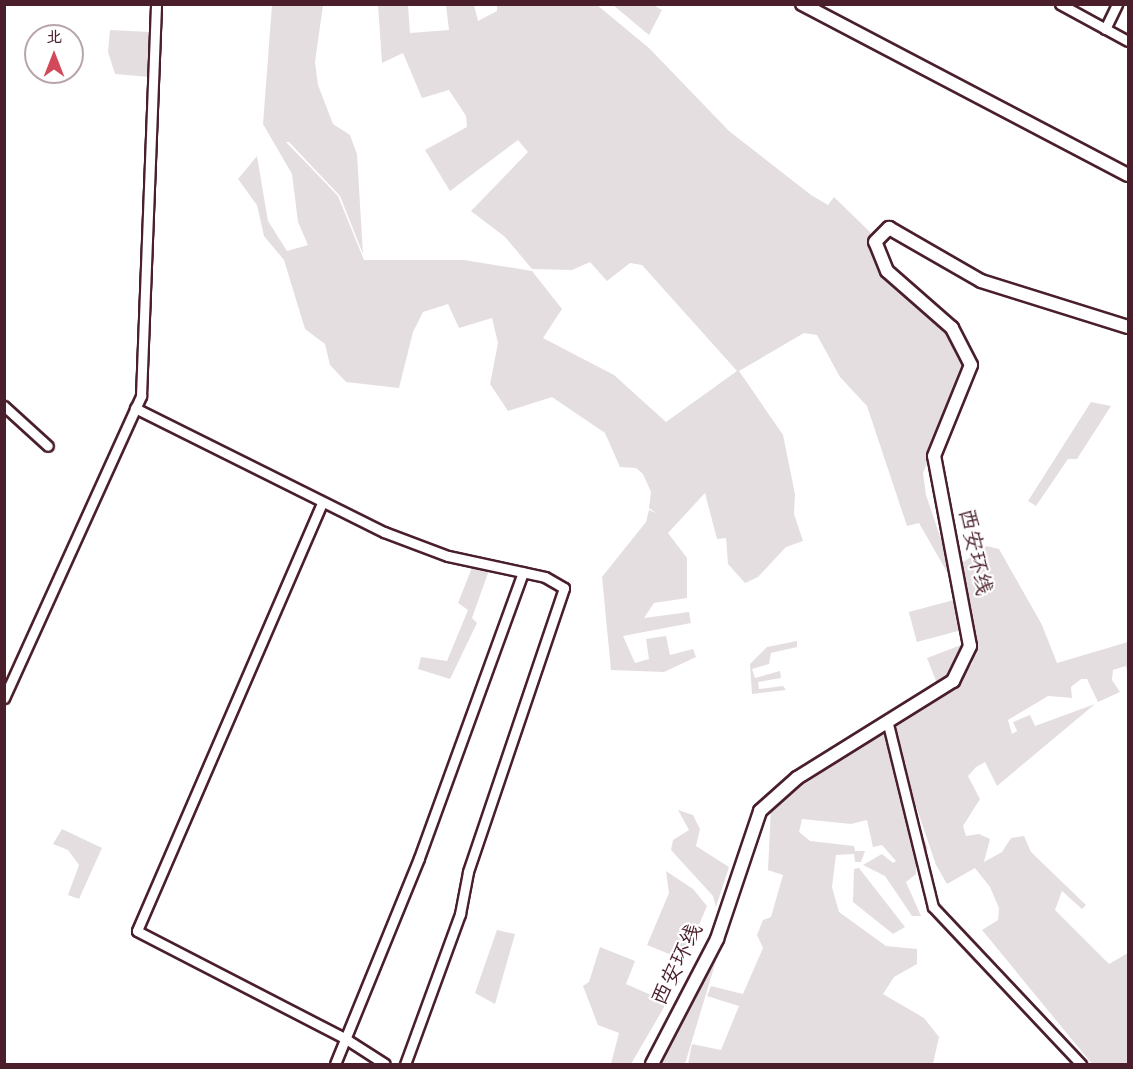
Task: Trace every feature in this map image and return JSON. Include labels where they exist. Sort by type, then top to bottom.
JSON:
[{"type":"main road","points":[[802,4],[1128,175]]},
{"type":"main road","name":"西安环线","points":[[652,1065],[717,939],[760,811],[797,778],[888,724],[953,681],[970,646],[934,456],[971,365],[952,328],[887,270],[875,242],[889,228],[981,281],[1128,327]]},
{"type":"street","points":[[4,698],[141,396],[156,4]]},
{"type":"street","points":[[1060,4],[1128,41]]},
{"type":"street","points":[[1105,28],[1117,4]]},
{"type":"street","points":[[4,406],[48,446]]},
{"type":"street","points":[[135,408],[322,503],[448,556],[545,577],[565,592],[468,872],[460,914],[405,1065]]},
{"type":"street","points":[[322,503],[137,931],[346,1039],[385,1065]]},
{"type":"street","points":[[335,1065],[419,858],[522,572]]},
{"type":"street","points":[[888,724],[933,907],[1081,1065]]},
{"type":"shaded area","points":[[272,5],[323,5],[315,62],[318,85],[333,124],[350,135],[357,154],[363,254],[340,196],[289,142],[286,142],[338,196],[364,260],[464,260],[532,271],[562,309],[543,338],[614,375],[666,422],[737,371],[642,265],[630,263],[607,281],[590,262],[572,270],[532,269],[505,237],[471,211],[528,152],[518,140],[450,191],[425,150],[467,127],[466,116],[449,90],[422,98],[403,53],[382,63],[378,5],[408,5],[410,33],[449,30],[446,5],[474,5],[478,21],[497,11],[497,5],[597,5],[649,48],[729,131],[811,195],[828,205],[834,197],[871,233],[868,244],[873,258],[924,304],[960,346],[965,360],[964,377],[923,473],[926,495],[959,593],[919,523],[907,526],[867,406],[840,377],[817,335],[804,333],[739,371],[783,435],[795,494],[794,514],[803,541],[786,547],[758,577],[745,583],[728,564],[726,538],[717,539],[705,493],[668,533],[687,558],[687,598],[654,603],[644,618],[689,612],[691,623],[623,636],[635,663],[649,659],[646,639],[666,636],[670,655],[693,649],[696,657],[664,672],[611,670],[602,577],[646,522],[649,510],[656,513],[649,508],[651,492],[643,474],[636,468],[620,467],[605,433],[552,397],[508,411],[490,384],[498,343],[492,318],[459,328],[448,304],[423,312],[413,332],[399,388],[346,382],[330,365],[325,344],[305,329],[284,260],[264,236],[257,205],[238,179],[257,156],[268,221],[287,251],[308,245],[298,222],[292,174],[263,124]]},
{"type":"shaded area","points":[[613,5],[653,5],[662,10],[649,35]]},
{"type":"shaded area","points":[[110,30],[150,32],[150,77],[115,74],[108,52]]},
{"type":"shaded area","points":[[1091,402],[1111,406],[1077,459],[1068,459],[1036,506],[1028,501]]},
{"type":"shaded area","points":[[987,546],[999,549],[1042,625],[1057,663],[1128,642],[1128,674],[1126,666],[1113,670],[1112,680],[1120,692],[1098,702],[1087,679],[1081,679],[1071,687],[1072,698],[1048,696],[1008,720],[1012,734],[1017,731],[1013,722],[1030,715],[1035,726],[1095,704],[997,786],[985,762],[976,767],[968,776],[980,799],[963,826],[966,836],[979,834],[990,839],[984,862],[1002,852],[1011,838],[1024,836],[1031,852],[1086,905],[1082,909],[1062,891],[1055,910],[1109,964],[1128,953],[1128,1064],[1092,1064],[982,930],[998,920],[999,908],[990,887],[975,868],[947,884],[936,865],[889,727],[950,687],[972,664],[977,640],[959,565]]},
{"type":"shaded area","points":[[475,560],[492,562],[472,618],[477,623],[450,679],[418,669],[421,657],[447,661],[468,610],[458,603]]},
{"type":"shaded area","points":[[961,598],[969,628],[917,642],[909,612]]},
{"type":"shaded area","points":[[797,641],[797,647],[771,653],[769,664],[752,669],[755,678],[780,671],[781,678],[758,682],[759,689],[783,686],[786,690],[752,694],[750,664],[767,647]]},
{"type":"shaded area","points":[[969,642],[957,669],[938,686],[927,658]]},
{"type":"shaded area","points":[[885,729],[928,849],[916,856],[916,874],[906,882],[921,916],[912,916],[885,876],[863,865],[882,854],[893,863],[896,861],[882,845],[873,847],[867,820],[851,824],[802,819],[799,832],[810,841],[854,846],[855,851],[865,851],[861,862],[855,862],[854,854],[836,855],[832,887],[839,912],[886,946],[917,949],[917,964],[894,977],[883,994],[924,1018],[939,1037],[933,1064],[688,1064],[692,1044],[721,1050],[739,1006],[707,996],[711,986],[743,994],[763,948],[757,935],[763,920],[771,917],[783,875],[768,870],[771,807]]},
{"type":"shaded area","points":[[678,810],[693,815],[700,829],[696,846],[729,867],[716,907],[713,896],[671,850],[673,840],[689,830]]},
{"type":"shaded area","points":[[62,829],[102,848],[79,899],[68,895],[79,865],[68,850],[53,844]]},
{"type":"shaded area","points":[[859,868],[905,927],[893,934],[853,902],[854,869]]},
{"type":"shaded area","points":[[666,871],[693,889],[707,906],[687,953],[678,949],[674,956],[647,945],[669,893]]},
{"type":"shaded area","points":[[733,904],[685,1064],[653,1064]]},
{"type":"shaded area","points":[[497,930],[515,934],[495,1004],[475,993]]},
{"type":"shaded area","points":[[600,947],[635,961],[626,984],[667,1002],[631,1064],[611,1064],[619,1033],[598,1025],[583,986],[589,982]]}]
